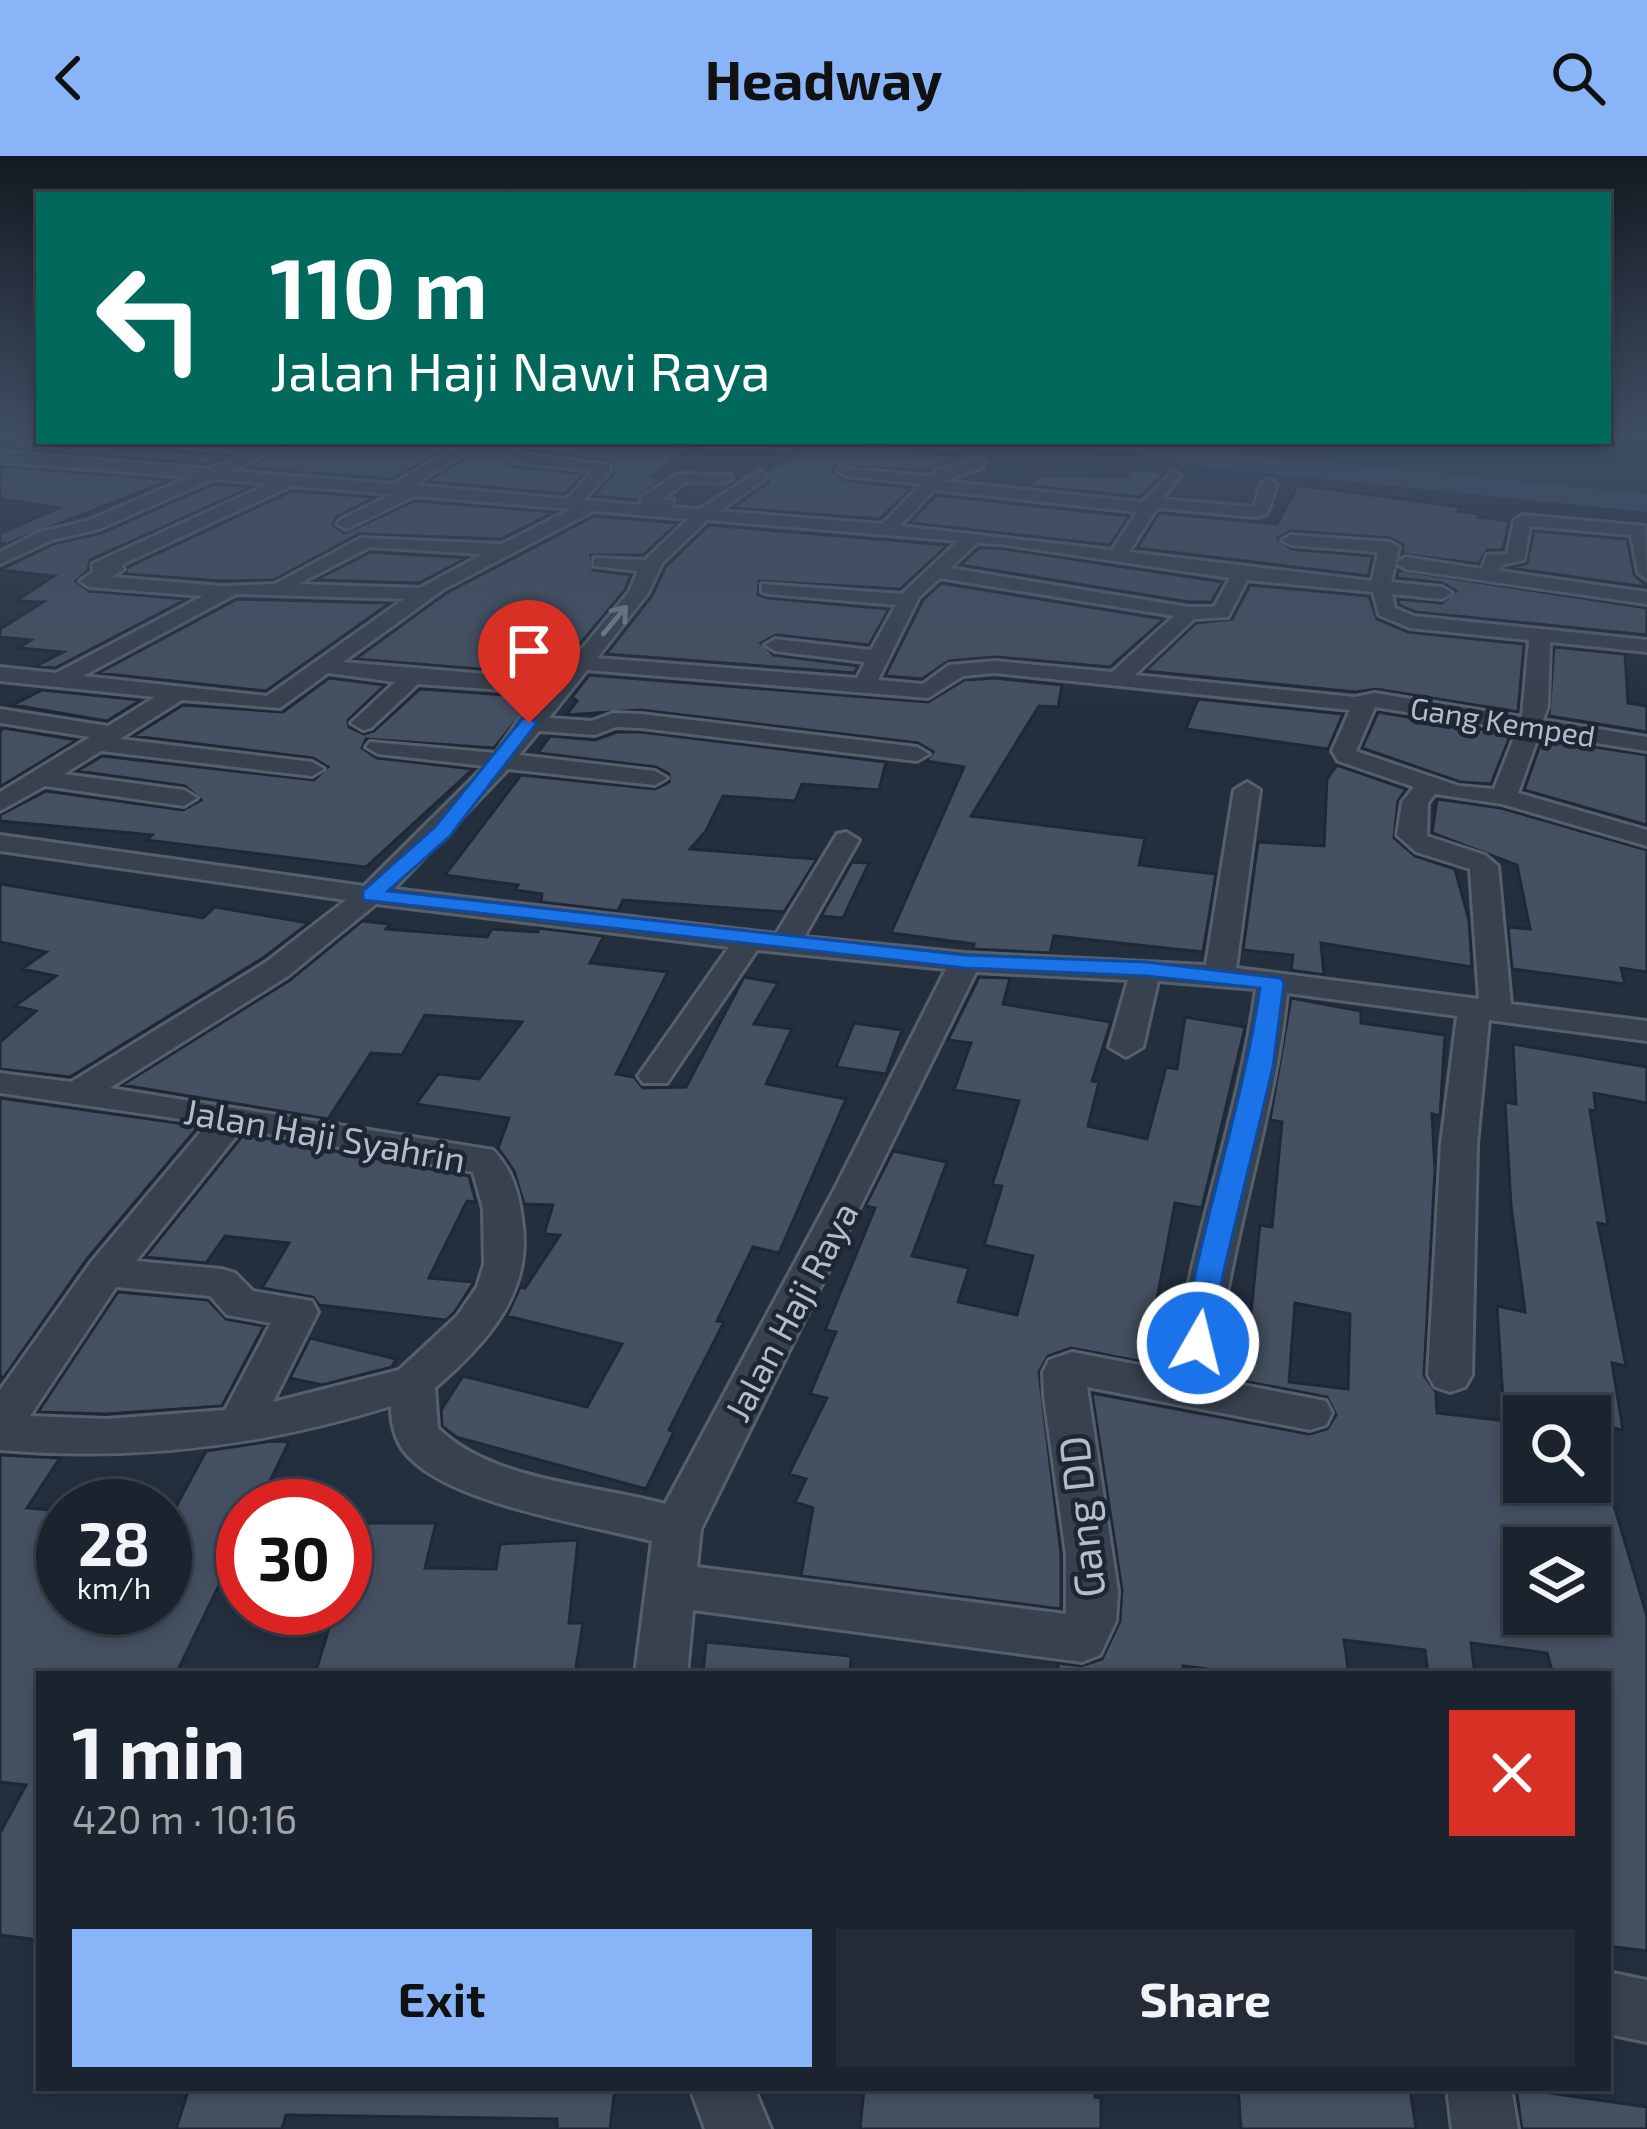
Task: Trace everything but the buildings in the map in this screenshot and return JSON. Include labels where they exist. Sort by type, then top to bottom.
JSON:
[{"type":"street","points":[[0,559],[46,536],[80,528]]},
{"type":"street","points":[[185,528],[99,568],[115,569],[88,581],[225,592],[281,586],[425,593]]},
{"type":"street","points":[[0,674],[276,701],[425,593],[544,528]]},
{"type":"street","points":[[78,1093],[277,969],[442,832],[638,593],[646,566],[681,528]]},
{"type":"street","points":[[845,528],[1000,539],[1240,574],[1442,592]]},
{"type":"street","points":[[884,532],[888,528]]},
{"type":"street","points":[[1000,539],[1008,528]]},
{"type":"street","points":[[1118,557],[1136,528]]},
{"type":"street","points":[[1490,575],[1492,560],[1515,560],[1521,528]]},
{"type":"street","points":[[1617,528],[1640,530],[1647,573]]},
{"type":"street","points":[[1290,579],[1290,534],[1390,548],[1383,558],[1380,585],[1386,611],[1430,623],[1540,635],[1617,596],[1647,598]]},
{"type":"street","points":[[864,685],[908,599],[972,538]]},
{"type":"street","points":[[281,586],[367,542],[510,550]]},
{"type":"street","points":[[1192,568],[1208,542]]},
{"type":"street","points":[[1383,558],[1490,575],[1589,614],[1647,646]]},
{"type":"street","points":[[600,562],[646,566]]},
{"type":"street","points":[[933,571],[1182,619],[1221,613],[1240,574]]},
{"type":"street","points":[[769,588],[908,599]]},
{"type":"street","points":[[60,680],[225,592]]},
{"type":"street","points":[[1119,678],[1182,619]]},
{"type":"street","points":[[1428,656],[1430,623]]},
{"type":"street","points":[[1504,797],[1531,725],[1542,672],[1540,635]]},
{"type":"street","points":[[775,645],[875,658]]},
{"type":"street","name":"Gang Kemped","points":[[579,663],[930,691],[953,672],[969,667],[1119,678],[1231,678],[1364,706],[1364,700],[1376,700],[1647,744]]},
{"type":"street","points":[[325,666],[558,687]]},
{"type":"street","points":[[364,723],[412,677]]},
{"type":"street","points":[[0,802],[178,693]]},
{"type":"street","points":[[1364,706],[1344,751],[1347,756],[1429,786],[1504,797],[1647,838]]},
{"type":"street","points":[[0,716],[104,739],[312,769]]},
{"type":"street","points":[[529,723],[595,728],[613,720],[641,722],[917,754]]},
{"type":"street","points":[[378,747],[655,778]]},
{"type":"street","points":[[39,778],[184,798]]},
{"type":"street","points":[[1429,786],[1415,802],[1410,835],[1418,843],[1473,858],[1484,866],[1485,1011],[1459,1144],[1450,1376]]},
{"type":"street","points":[[1220,975],[1230,894],[1244,837],[1247,790]]},
{"type":"street","points":[[785,943],[846,840]]},
{"type":"street","points":[[0,843],[370,895],[748,940],[965,962],[1220,975],[1647,1031]]},
{"type":"street","points":[[655,1076],[748,940]]},
{"type":"street","name":"Jalan Haji Raya","points":[[661,1671],[677,1528],[842,1212],[965,962]]},
{"type":"street","points":[[1126,1047],[1146,969]]},
{"type":"street","points":[[1198,1343],[1208,1270],[1261,1067],[1272,983]]},
{"type":"street","name":"Jalan Haji Syahrin","points":[[0,1084],[462,1153],[489,1166],[506,1234],[502,1280],[472,1328],[414,1382]]},
{"type":"street","points":[[233,1116],[106,1273],[0,1429],[105,1440],[238,1426],[315,1414],[414,1382],[413,1423],[435,1455],[489,1478],[677,1528]]},
{"type":"street","points":[[106,1273],[220,1283],[242,1304],[297,1312],[238,1426]]},
{"type":"street","name":"Gang DD","points":[[670,1585],[1082,1639],[1090,1630],[1092,1598],[1087,1514],[1062,1374],[1066,1370],[1310,1413]]},
{"type":"street","points":[[1611,2004],[1647,2011]]},
{"type":"street","points":[[723,2091],[738,2129]]},
{"type":"street","points":[[1479,2091],[1485,2129]]},
{"type":"route","points":[[529,723],[442,832],[370,895],[965,962],[1146,969],[1272,983],[1261,1067],[1208,1270],[1198,1343]]}]
